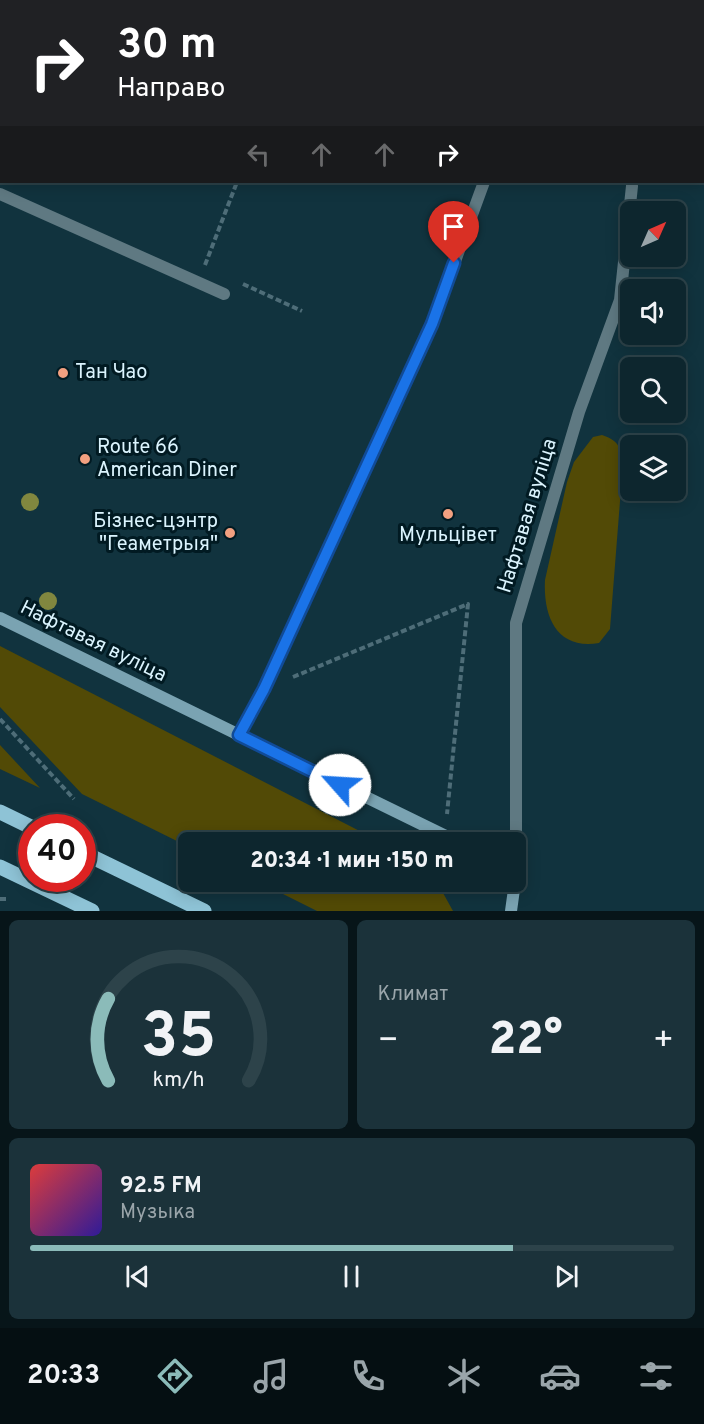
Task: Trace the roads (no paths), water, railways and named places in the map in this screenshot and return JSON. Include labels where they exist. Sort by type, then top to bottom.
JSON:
[{"type":"main road","points":[[0,812],[18,821]]},
{"type":"main road","points":[[96,859],[204,911]]},
{"type":"main road","points":[[0,867],[92,911]]},
{"type":"street","points":[[239,735],[264,689],[432,324],[484,183]]},
{"type":"street","name":"Нафтавая вуліца","points":[[516,832],[516,623],[579,412],[620,300],[632,186]]},
{"type":"street","points":[[0,194],[224,294]]},
{"type":"street","name":"Нафтавая вуліца","points":[[0,618],[433,832]]},
{"type":"street","points":[[511,911],[513,892]]},
{"type":"place","name":"Тан Чао","points":[[63,373]]},
{"type":"place","name":"Route 66 American Diner","points":[[85,459]]},
{"type":"place","name":"Мульцівет","points":[[448,514]]},
{"type":"place","name":"Бізнес-цэнтр \"Геаметрыя\"","points":[[230,533]]}]
